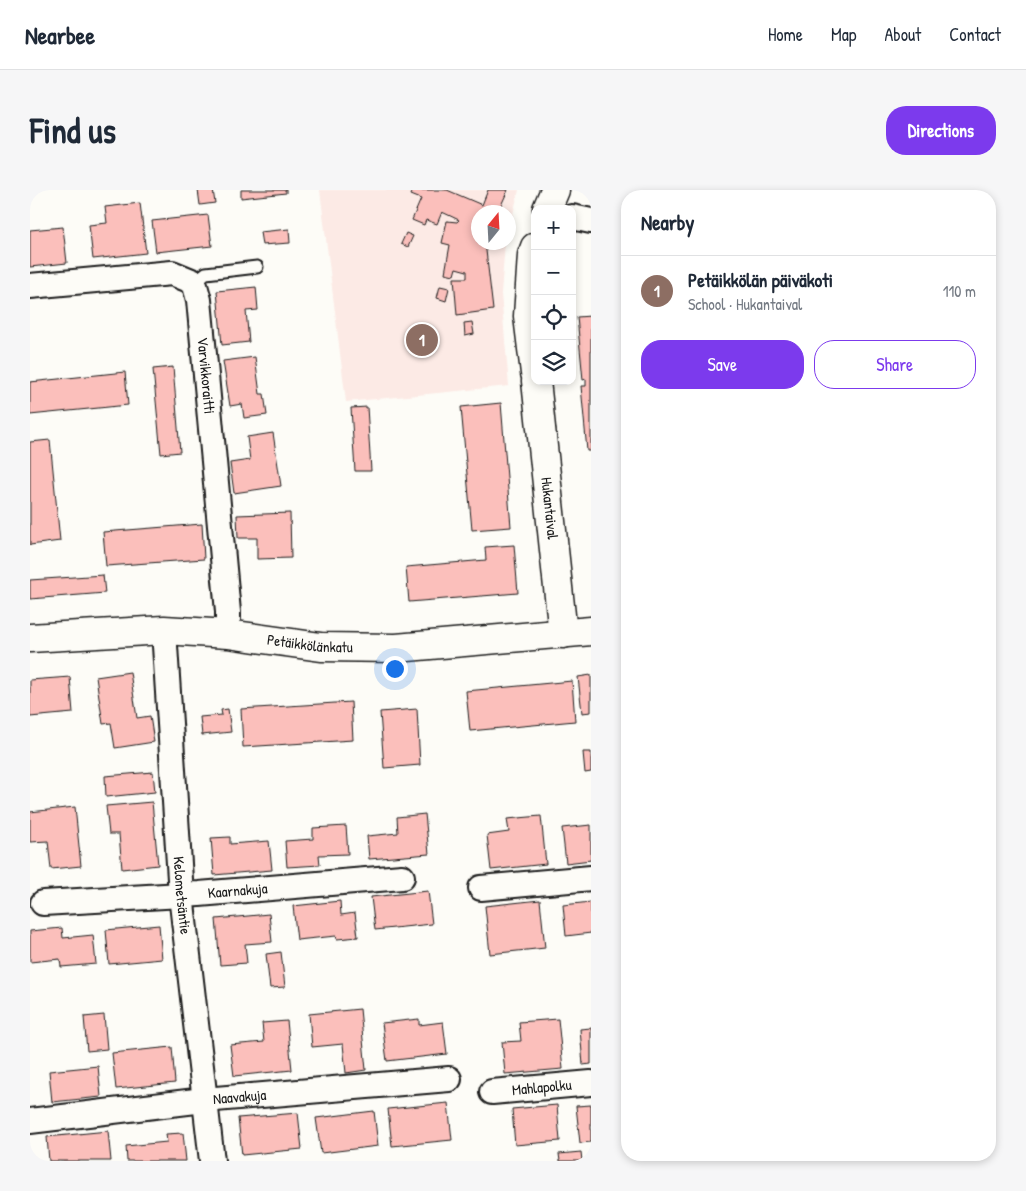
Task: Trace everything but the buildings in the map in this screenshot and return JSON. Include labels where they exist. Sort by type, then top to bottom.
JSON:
[{"type":"street","points":[[549,205],[555,190]]},
{"type":"street","points":[[576,218],[591,221]]},
{"type":"street","points":[[531,340],[528,316],[534,250]]},
{"type":"street","points":[[30,286],[172,273],[194,282]]},
{"type":"street","name":"Varvikkoraitti","points":[[194,282],[199,300],[228,612],[228,634]]},
{"type":"street","name":"Hukantaival","points":[[536,385],[563,634]]},
{"type":"street","name":"Petäikkölänkatu","points":[[30,638],[164,630],[228,634],[321,648],[396,648],[591,631]]},
{"type":"street","name":"Kelometsäntie","points":[[164,630],[181,895],[212,1161]]},
{"type":"street","name":"Kaarnakuja","points":[[43,903],[181,895],[402,876]]},
{"type":"street","points":[[481,888],[591,878]]},
{"type":"street","name":"Naavakuja","points":[[30,1120],[204,1100],[449,1079]]},
{"type":"street","name":"Mahlapolku","points":[[492,1092],[591,1083]]},
{"type":"lane","points":[[194,282],[206,273],[257,267]]},
{"type":"shaded area","points":[[320,190],[519,190],[515,205],[471,205],[471,250],[504,250],[501,294],[509,386],[346,402]]},
{"type":"place","name":"Petäikkölän päiväkoti","points":[[422,340]]}]
